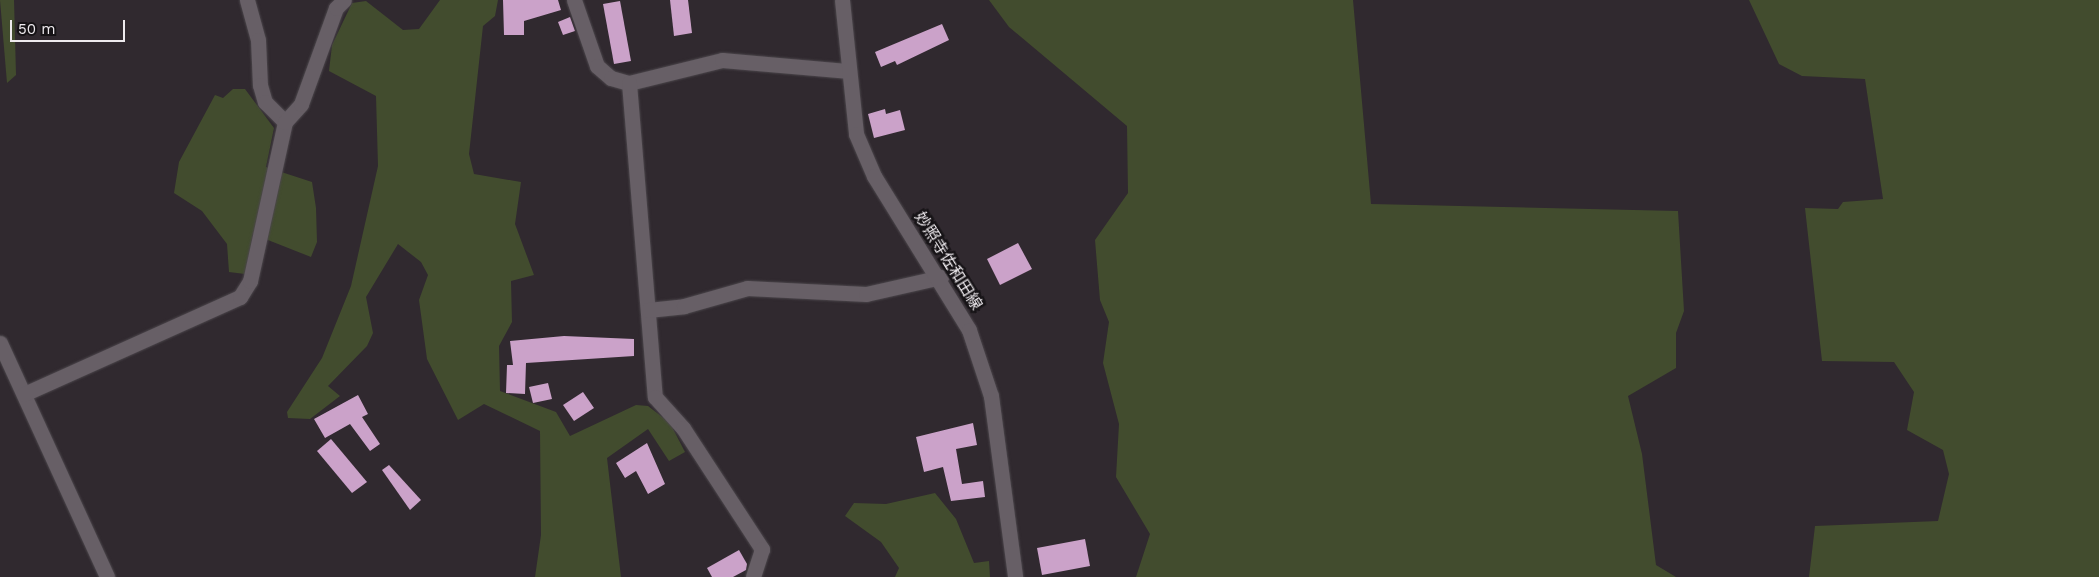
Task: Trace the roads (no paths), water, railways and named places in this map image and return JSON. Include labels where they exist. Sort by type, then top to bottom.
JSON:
[{"type":"street","points":[[247,0],[258,40],[262,94],[285,122]]},
{"type":"street","points":[[24,394],[240,297],[250,281],[285,122],[301,104],[336,8],[344,0]]},
{"type":"street","points":[[574,0],[597,66],[611,78],[629,83],[722,60],[847,71]]},
{"type":"street","name":"妙照寺佐和田線","points":[[842,0],[847,71],[856,134],[874,176],[940,278],[969,330],[991,396],[1015,577]]},
{"type":"street","points":[[629,83],[655,397],[683,428],[762,549],[753,577]]},
{"type":"street","points":[[648,310],[684,306],[747,288],[866,294],[940,278]]},
{"type":"street","points":[[0,343],[107,577]]}]
